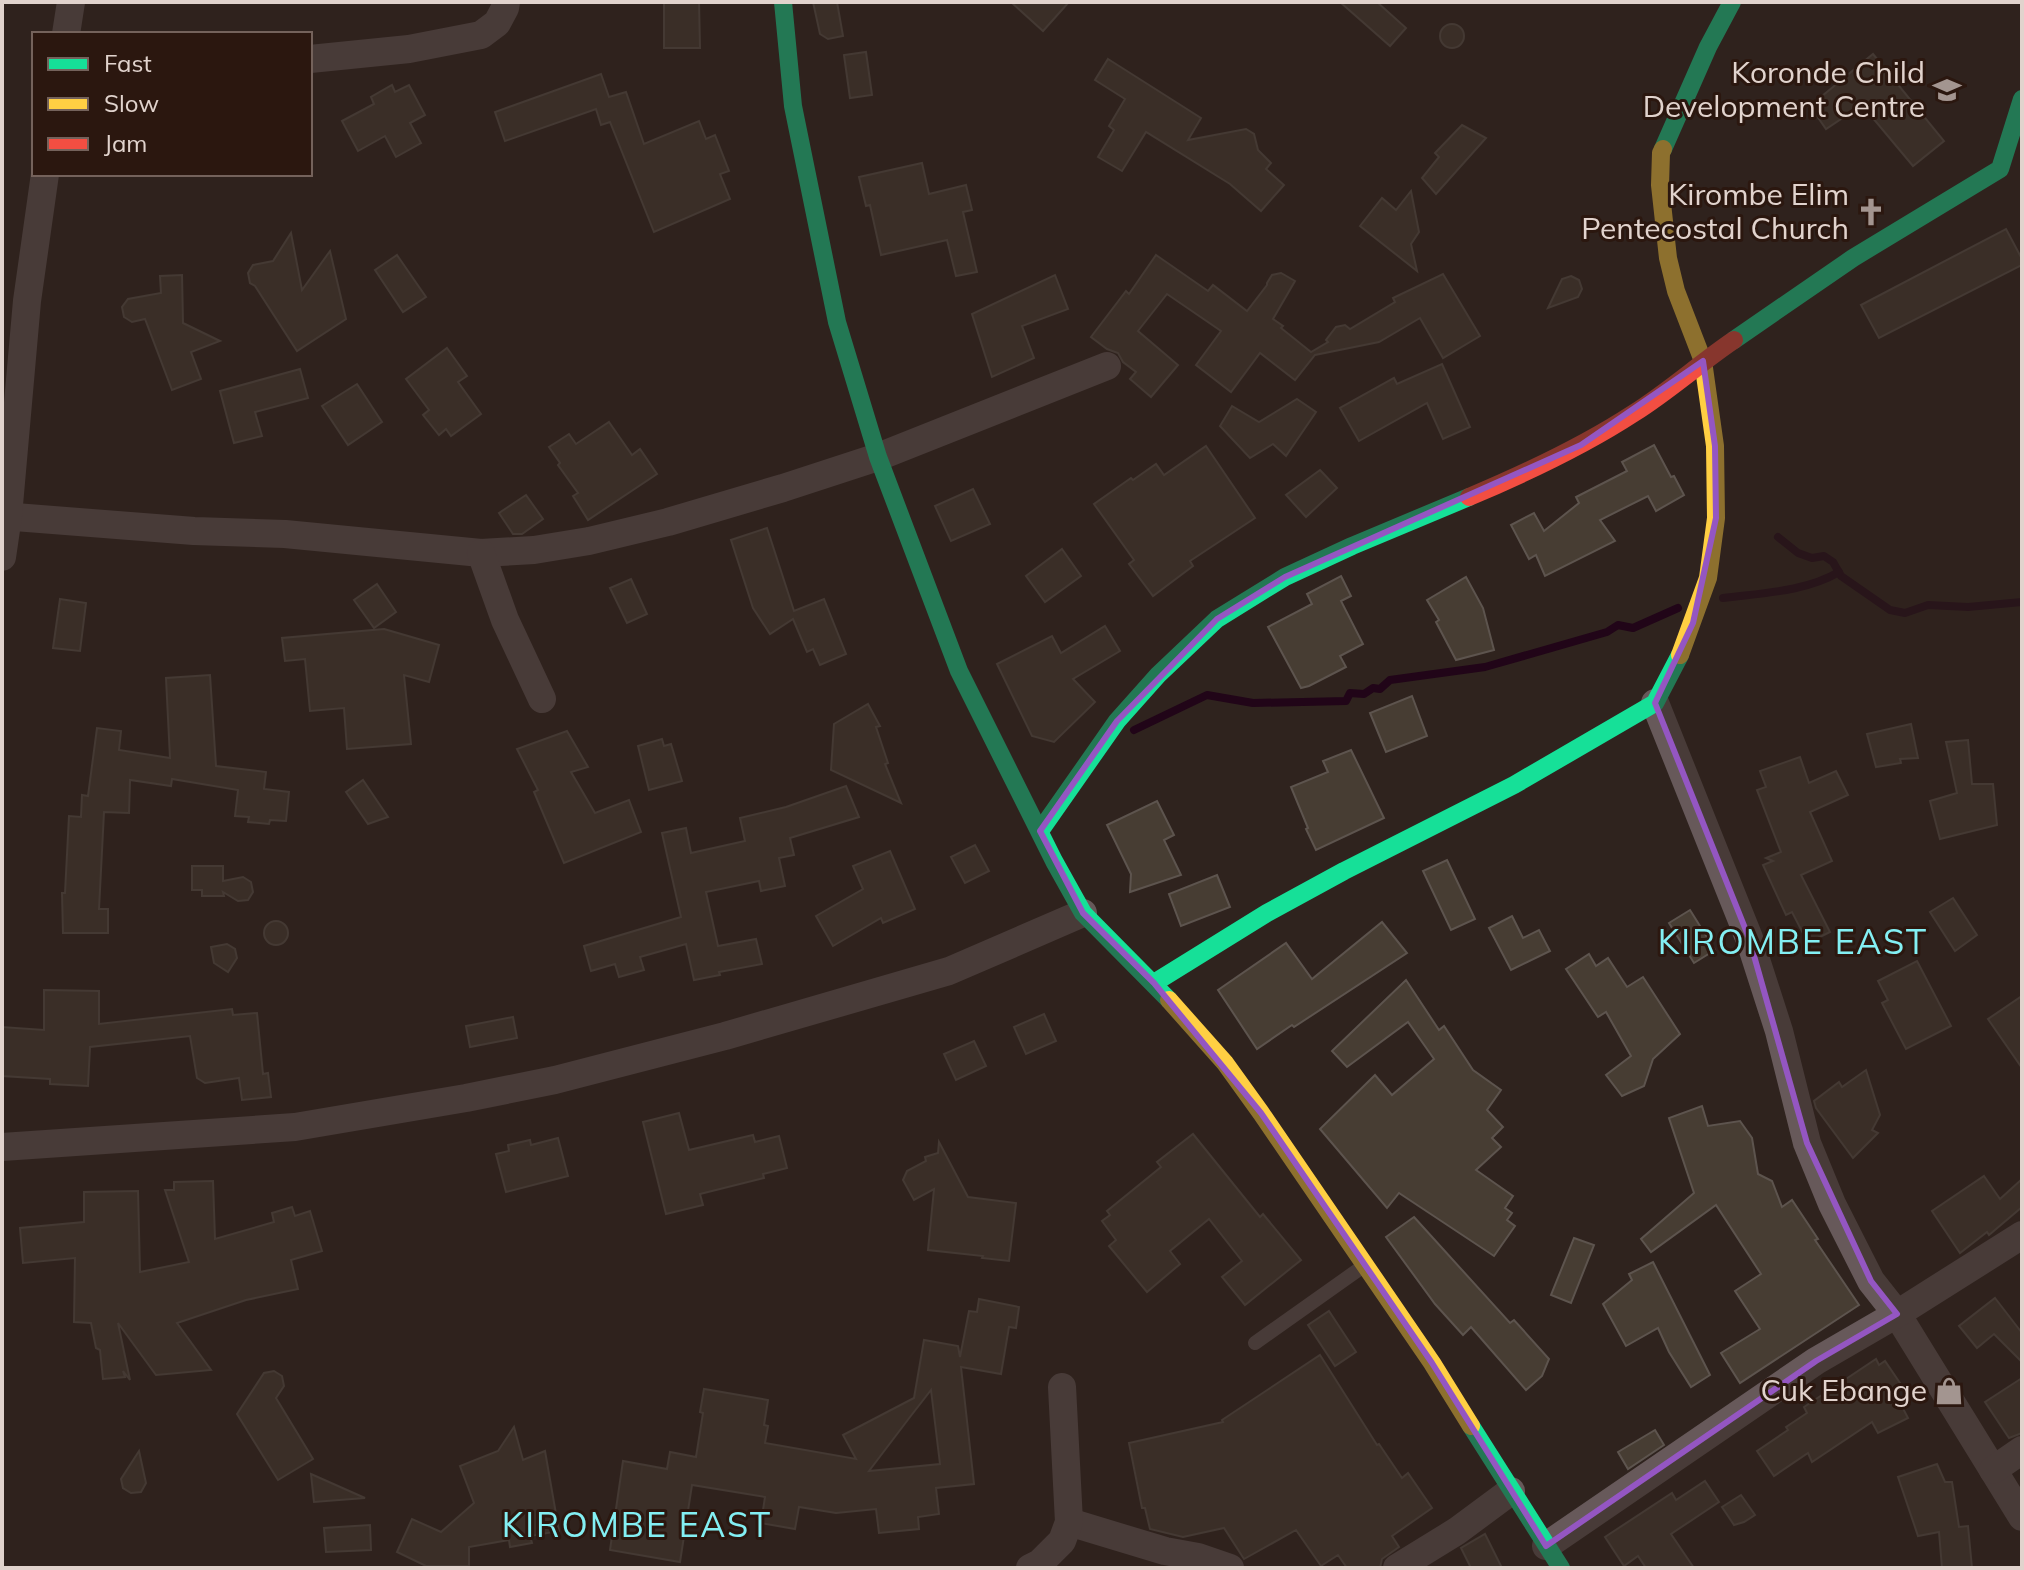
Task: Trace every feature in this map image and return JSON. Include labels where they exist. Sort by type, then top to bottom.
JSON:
[{"type":"street","points":[[66,32],[71,2]]},
{"type":"street","points":[[312,59],[409,49],[481,35],[497,23],[506,2]]},
{"type":"street","points":[[783,2],[793,106],[837,322],[878,457],[959,671],[992,739],[1083,913],[1154,983],[1225,1063],[1432,1363],[1554,1557],[1816,1361],[2022,1235]]},
{"type":"street","points":[[1154,983],[1267,913],[1514,785],[1655,703],[1684,645],[1708,578],[1716,518],[1715,446],[1703,361],[1676,291],[1668,258],[1660,185],[1661,153],[1708,47],[1732,2]]},
{"type":"street","points":[[1040,831],[1117,721],[1158,675],[1217,619],[1285,577],[1512,479],[1581,445],[1665,392],[1703,361],[1853,258],[2011,171],[2022,99]]},
{"type":"street","points":[[2,557],[27,301],[45,176]]},
{"type":"street","points":[[5,516],[194,531],[285,534],[481,553],[534,550],[589,541],[668,522],[783,488],[878,457],[1107,366]]},
{"type":"street","points":[[481,553],[505,620],[542,699]]},
{"type":"street","points":[[1655,703],[1749,938],[1779,1031],[1807,1143],[1832,1204],[1871,1281],[1897,1314],[2022,1517]]},
{"type":"street","points":[[2,1147],[295,1127],[555,1080],[725,1036],[949,971],[1083,913]]},
{"type":"street","points":[[1030,1568],[1040,1563],[1062,1541],[1069,1522],[1062,1387]]},
{"type":"street","points":[[1993,1470],[2022,1450]]},
{"type":"street","points":[[1397,1568],[1457,1531],[1511,1491]]},
{"type":"street","points":[[1069,1522],[1230,1568]]},
{"type":"lane","points":[[1255,1343],[1366,1265]]},
{"type":"highlighted area","points":[[1703,361],[1715,446],[1716,518],[1693,623],[1655,703],[1749,938],[1807,1143],[1871,1281],[1897,1314],[1816,1361],[1546,1546],[1432,1363],[1261,1113],[1154,983],[1083,913],[1040,831],[1117,721],[1217,619],[1285,577],[1581,445]]},
{"type":"building","points":[[664,2],[699,2],[700,48],[664,48]]},
{"type":"building","points":[[813,2],[837,2],[843,36],[828,39],[820,34]]},
{"type":"building","points":[[1011,2],[1069,2],[1043,31]]},
{"type":"building","points":[[1340,2],[1377,2],[1406,28],[1390,46]]},
{"type":"building","points":[[1452,24],[1463,31],[1464,36],[1457,47],[1452,48],[1441,41],[1440,36],[1447,25]]},
{"type":"building","points":[[866,52],[872,95],[850,98],[844,55]]},
{"type":"building","points":[[1873,54],[1944,141],[1913,166],[1862,105],[1826,129],[1810,106]]},
{"type":"building","points":[[1108,59],[1201,118],[1188,140],[1246,129],[1254,134],[1258,150],[1271,163],[1266,169],[1284,185],[1261,211],[1230,184],[1146,132],[1122,171],[1098,157],[1114,130],[1109,126],[1125,99],[1095,80]]},
{"type":"building","points":[[601,74],[609,97],[626,92],[644,144],[699,121],[706,139],[715,135],[729,171],[720,174],[730,199],[654,232],[610,122],[601,125],[596,109],[505,141],[495,112]]},
{"type":"building","points":[[392,85],[395,92],[409,85],[425,115],[410,123],[421,143],[396,157],[385,136],[358,151],[342,121],[374,104],[371,97]]},
{"type":"building","points":[[1462,125],[1486,138],[1436,194],[1422,178],[1439,157],[1435,153]]},
{"type":"building","points":[[922,163],[929,194],[966,185],[972,210],[963,212],[977,272],[956,276],[947,240],[881,255],[870,205],[866,206],[859,177]]},
{"type":"building","points":[[1411,191],[1419,232],[1411,244],[1417,271],[1360,226],[1382,198],[1396,210]]},
{"type":"building","points":[[2006,229],[2022,259],[2022,265],[1879,338],[1861,305]]},
{"type":"building","points":[[291,233],[302,290],[330,251],[346,319],[297,351],[255,286],[250,283],[248,273],[253,265],[273,261]]},
{"type":"building","points":[[397,255],[426,297],[403,312],[375,270]]},
{"type":"building","points":[[1156,255],[1208,291],[1213,285],[1247,311],[1272,275],[1281,273],[1295,281],[1273,319],[1311,352],[1328,342],[1326,340],[1336,327],[1345,325],[1350,329],[1395,302],[1393,298],[1443,274],[1480,336],[1443,358],[1420,318],[1379,342],[1315,355],[1295,380],[1260,353],[1231,392],[1196,365],[1221,331],[1167,294],[1138,331],[1178,365],[1151,397],[1130,379],[1136,372],[1123,362],[1118,353],[1091,337],[1126,291],[1129,294]]},
{"type":"building","points":[[182,275],[183,323],[220,341],[191,352],[201,379],[172,390],[145,319],[132,322],[124,317],[122,307],[128,299],[161,293],[160,276]]},
{"type":"building","points":[[1055,275],[1068,309],[1022,326],[1034,358],[992,377],[972,314]]},
{"type":"building","points":[[1571,276],[1579,280],[1582,289],[1578,297],[1548,308],[1562,279]]},
{"type":"building","points":[[447,348],[467,376],[458,382],[481,414],[451,436],[446,429],[439,435],[423,415],[429,410],[406,379]]},
{"type":"building","points":[[1442,364],[1470,427],[1443,439],[1427,403],[1359,441],[1340,408],[1394,378],[1397,384]]},
{"type":"building","points":[[300,369],[308,398],[255,412],[262,436],[234,443],[220,391]]},
{"type":"building","points":[[357,384],[382,422],[348,445],[322,406]]},
{"type":"building","points":[[1297,399],[1316,412],[1286,456],[1273,444],[1250,458],[1220,426],[1232,406],[1259,422]]},
{"type":"building","points":[[609,422],[632,455],[640,449],[657,474],[588,520],[573,496],[578,493],[549,447],[569,434],[576,444]]},
{"type":"building","points":[[1654,445],[1684,495],[1656,511],[1648,496],[1600,520],[1615,541],[1545,576],[1536,555],[1529,559],[1511,525],[1534,513],[1544,531],[1579,503],[1576,497],[1627,471],[1622,462]]},
{"type":"building","points":[[1206,446],[1255,518],[1190,561],[1193,566],[1153,596],[1129,564],[1134,560],[1094,504],[1156,464],[1164,475]]},
{"type":"building","points":[[1320,470],[1337,488],[1306,517],[1286,495]]},
{"type":"building","points":[[973,489],[990,524],[951,541],[935,506]]},
{"type":"building","points":[[526,495],[543,519],[522,534],[513,534],[499,513]]},
{"type":"building","points":[[767,528],[794,611],[824,599],[846,654],[820,665],[813,649],[807,652],[793,619],[770,634],[753,608],[731,540]]},
{"type":"building","points":[[1062,549],[1081,576],[1045,602],[1026,576]]},
{"type":"building","points":[[1341,576],[1351,596],[1341,601],[1363,644],[1340,656],[1346,667],[1301,688],[1268,627],[1312,604],[1307,594]]},
{"type":"building","points":[[1466,577],[1483,608],[1494,650],[1456,660],[1427,600]]},
{"type":"building","points":[[631,579],[647,614],[627,623],[610,588]]},
{"type":"building","points":[[377,584],[396,612],[374,628],[354,600]]},
{"type":"building","points":[[60,599],[86,603],[80,651],[53,648]]},
{"type":"building","points":[[1105,626],[1120,651],[1073,679],[1095,702],[1054,742],[1032,736],[997,664],[1052,636],[1061,653]]},
{"type":"building","points":[[384,629],[439,645],[429,682],[404,675],[411,744],[347,749],[344,708],[310,711],[305,659],[285,661],[282,638]]},
{"type":"building","points":[[210,675],[216,766],[266,772],[264,789],[289,792],[286,821],[270,820],[269,824],[248,822],[249,817],[235,816],[238,790],[172,779],[171,786],[130,780],[129,813],[104,812],[99,909],[108,909],[108,933],[63,933],[62,893],[65,893],[69,816],[81,817],[82,795],[88,796],[97,728],[121,731],[119,750],[170,758],[166,678]]},
{"type":"building","points":[[1412,696],[1427,736],[1386,752],[1370,713]]},
{"type":"building","points":[[868,704],[880,726],[876,727],[888,763],[885,764],[901,803],[831,770],[834,724]]},
{"type":"building","points":[[1911,724],[1918,758],[1900,759],[1901,763],[1876,767],[1867,734]]},
{"type":"building","points":[[567,731],[588,767],[571,772],[595,813],[629,800],[641,832],[564,863],[534,792],[538,790],[517,749]]},
{"type":"building","points":[[662,739],[664,746],[671,744],[682,781],[649,790],[638,746]]},
{"type":"building","points":[[1968,740],[1972,784],[1993,784],[1997,825],[1940,839],[1930,801],[1957,793],[1946,742]]},
{"type":"building","points":[[1351,750],[1384,818],[1316,850],[1291,787],[1328,772],[1323,761]]},
{"type":"building","points":[[1800,757],[1809,783],[1836,771],[1848,795],[1810,812],[1832,861],[1801,875],[1830,932],[1808,943],[1792,912],[1786,915],[1763,865],[1773,861],[1766,858],[1781,852],[1757,790],[1766,787],[1760,771]]},
{"type":"building","points":[[363,780],[388,817],[368,824],[346,792]]},
{"type":"building","points":[[846,786],[859,817],[790,838],[794,855],[779,858],[785,886],[761,891],[759,881],[706,892],[718,946],[756,939],[762,964],[694,980],[686,944],[640,957],[644,970],[619,977],[615,964],[591,971],[584,946],[681,917],[662,833],[686,828],[691,853],[745,841],[740,818],[786,807]]},
{"type":"building","points":[[1157,801],[1174,835],[1164,840],[1181,875],[1130,892],[1131,874],[1107,825]]},
{"type":"building","points":[[975,845],[989,871],[965,883],[951,857]]},
{"type":"building","points":[[890,851],[915,909],[883,923],[881,918],[833,946],[816,916],[863,889],[853,866]]},
{"type":"building","points":[[1447,860],[1475,919],[1451,930],[1423,871]]},
{"type":"building","points":[[192,866],[223,866],[223,881],[243,877],[251,882],[253,892],[248,900],[238,901],[223,892],[224,896],[202,896],[202,890],[192,890]]},
{"type":"building","points":[[1217,875],[1230,907],[1181,926],[1169,894]]},
{"type":"building","points":[[1953,898],[1977,935],[1955,951],[1930,912]]},
{"type":"building","points":[[1690,910],[1715,950],[1694,963],[1669,923]]},
{"type":"building","points":[[1512,916],[1523,938],[1539,930],[1550,951],[1511,970],[1489,928]]},
{"type":"building","points":[[276,921],[285,924],[288,933],[285,942],[276,945],[267,942],[264,933],[267,924]]},
{"type":"building","points":[[1382,922],[1407,953],[1257,1049],[1218,990],[1286,943],[1312,979]]},
{"type":"building","points":[[227,944],[235,949],[237,958],[228,972],[214,963],[211,947]]},
{"type":"building","points":[[1589,954],[1596,966],[1608,958],[1627,987],[1643,977],[1680,1034],[1653,1059],[1644,1086],[1622,1096],[1606,1075],[1631,1056],[1606,1012],[1598,1017],[1566,969]]},
{"type":"building","points":[[1917,961],[1951,1026],[1906,1049],[1882,1003],[1888,1000],[1878,981]]},
{"type":"building","points":[[1406,980],[1439,1030],[1444,1026],[1473,1070],[1501,1090],[1487,1110],[1503,1127],[1492,1138],[1501,1147],[1476,1170],[1513,1196],[1505,1208],[1512,1213],[1507,1220],[1515,1226],[1494,1256],[1399,1193],[1387,1208],[1320,1129],[1375,1075],[1392,1095],[1434,1059],[1408,1022],[1347,1067],[1332,1051]]},
{"type":"building","points":[[44,990],[99,991],[99,1024],[232,1009],[233,1015],[257,1013],[263,1074],[268,1073],[271,1097],[242,1100],[239,1078],[205,1083],[197,1078],[190,1036],[90,1047],[88,1086],[50,1084],[50,1079],[2,1076],[2,1027],[44,1030]]},
{"type":"building","points":[[2022,996],[2022,1068],[1988,1019]]},
{"type":"building","points":[[1044,1014],[1056,1041],[1026,1054],[1014,1027]]},
{"type":"building","points":[[513,1017],[517,1038],[470,1047],[466,1026]]},
{"type":"building","points":[[974,1041],[986,1066],[956,1080],[944,1054]]},
{"type":"building","points":[[1866,1070],[1880,1115],[1872,1130],[1878,1133],[1853,1158],[1814,1101],[1839,1082],[1842,1087]]},
{"type":"building","points":[[1702,1106],[1708,1126],[1740,1121],[1752,1138],[1758,1174],[1772,1181],[1782,1207],[1792,1200],[1859,1305],[1740,1383],[1721,1353],[1760,1329],[1735,1291],[1761,1274],[1716,1205],[1651,1252],[1641,1239],[1694,1193],[1669,1118]]},
{"type":"building","points":[[679,1113],[689,1150],[753,1135],[755,1142],[779,1136],[787,1168],[763,1174],[764,1178],[700,1194],[703,1205],[666,1214],[643,1122]]},
{"type":"building","points":[[1193,1134],[1260,1217],[1263,1214],[1301,1260],[1245,1305],[1222,1277],[1242,1261],[1209,1219],[1170,1251],[1180,1264],[1147,1292],[1109,1246],[1116,1240],[1102,1221],[1110,1215],[1107,1211],[1161,1167],[1157,1162]]},
{"type":"building","points":[[558,1138],[568,1176],[506,1192],[496,1154],[509,1151],[508,1145],[530,1140],[531,1145]]},
{"type":"building","points":[[939,1142],[968,1197],[1016,1203],[1009,1261],[928,1250],[934,1189],[914,1200],[903,1180],[907,1171],[926,1161],[925,1157],[938,1153]]},
{"type":"building","points":[[1984,1176],[2000,1199],[2022,1179],[2022,1207],[1989,1235],[1987,1232],[1960,1253],[1932,1211]]},
{"type":"building","points":[[213,1181],[215,1239],[274,1222],[272,1213],[292,1207],[295,1216],[310,1211],[322,1251],[291,1260],[298,1289],[246,1300],[177,1323],[211,1370],[156,1375],[118,1323],[130,1380],[123,1371],[125,1377],[103,1379],[100,1350],[96,1348],[91,1323],[74,1322],[75,1258],[23,1263],[20,1228],[84,1222],[84,1192],[138,1191],[140,1272],[189,1262],[165,1190],[174,1190],[174,1182]]},
{"type":"building","points":[[1414,1217],[1510,1323],[1514,1320],[1549,1359],[1542,1376],[1526,1390],[1471,1327],[1463,1335],[1435,1304],[1386,1237]]},
{"type":"building","points":[[1574,1238],[1594,1245],[1571,1303],[1551,1295]]},
{"type":"building","points":[[1653,1262],[1710,1375],[1691,1387],[1658,1328],[1626,1346],[1603,1304],[1632,1280],[1629,1274]]},
{"type":"building","points":[[1995,1298],[2022,1333],[2022,1362],[1994,1334],[1977,1348],[1959,1326]]},
{"type":"building","points":[[979,1299],[1019,1307],[1016,1328],[1009,1327],[1001,1374],[961,1367],[974,1484],[936,1488],[939,1514],[918,1517],[919,1529],[879,1533],[876,1509],[836,1513],[799,1507],[795,1529],[761,1523],[765,1497],[692,1485],[680,1562],[610,1550],[623,1461],[667,1469],[670,1452],[696,1457],[704,1389],[768,1400],[765,1443],[856,1459],[843,1435],[914,1398],[924,1340],[958,1346],[960,1357],[969,1311],[977,1312]],"holes":[[[931,1390],[940,1464],[869,1471]]]},
{"type":"building","points":[[1329,1311],[1356,1352],[1335,1366],[1308,1325]]},
{"type":"building","points":[[1320,1355],[1377,1445],[1402,1478],[1408,1473],[1432,1508],[1392,1536],[1399,1547],[1382,1559],[1380,1568],[1347,1568],[1338,1555],[1321,1566],[1296,1530],[1244,1559],[1224,1528],[1183,1537],[1150,1529],[1145,1508],[1142,1508],[1129,1443],[1223,1422]]},
{"type":"building","points":[[1876,1359],[1879,1365],[1885,1361],[1902,1386],[1894,1391],[1908,1418],[1878,1433],[1872,1422],[1812,1462],[1808,1453],[1774,1476],[1757,1451],[1807,1413],[1804,1407]]},
{"type":"building","points":[[274,1371],[282,1376],[284,1386],[276,1398],[313,1459],[278,1480],[237,1414],[264,1373]]},
{"type":"building","points":[[2022,1378],[2022,1433],[2009,1438],[1985,1402]]},
{"type":"building","points":[[514,1427],[523,1460],[545,1451],[559,1531],[530,1536],[532,1543],[510,1547],[509,1540],[469,1547],[469,1566],[426,1566],[397,1552],[412,1519],[441,1532],[474,1503],[460,1466],[498,1451]]},
{"type":"building","points":[[1655,1430],[1664,1445],[1628,1469],[1618,1452]]},
{"type":"building","points":[[139,1451],[146,1483],[141,1492],[131,1493],[123,1488],[121,1479]]},
{"type":"building","points":[[1937,1464],[1945,1482],[1952,1482],[1959,1527],[1968,1526],[1972,1568],[1942,1568],[1939,1532],[1918,1536],[1898,1477]]},
{"type":"building","points":[[311,1474],[365,1498],[314,1502]]},
{"type":"building","points":[[1705,1481],[1719,1502],[1671,1534],[1694,1568],[1646,1568],[1638,1556],[1624,1566],[1605,1537],[1672,1493],[1676,1500]]},
{"type":"building","points":[[1741,1495],[1755,1515],[1734,1525],[1722,1507]]},
{"type":"building","points":[[370,1525],[371,1550],[326,1552],[324,1528]]},
{"type":"building","points":[[1485,1534],[1502,1568],[1471,1568],[1461,1548]]},
{"type":"waterway","points":[[1778,537],[1798,553],[1812,558],[1824,556],[1833,562],[1841,576],[1890,610],[1905,613],[1928,605],[1968,607],[2022,602]]},
{"type":"waterway","points":[[1723,598],[1797,588],[1839,572]]},
{"type":"waterway","points":[[1134,730],[1207,695],[1253,703],[1346,701],[1350,693],[1364,694],[1373,688],[1380,689],[1390,680],[1485,667],[1607,632],[1618,625],[1633,628],[1678,608]]},
{"type":"traffic: fast","points":[[783,2],[793,106],[837,322],[878,457],[959,671],[1083,913],[1169,1000]]},
{"type":"traffic: fast","points":[[1663,149],[1708,47],[1732,2]]},
{"type":"traffic: fast","points":[[1734,340],[1853,258],[2000,169],[2022,99]]},
{"type":"traffic: fast","points":[[1040,831],[1117,721],[1158,675],[1217,619],[1285,577],[1469,497]]},
{"type":"traffic: fast","points":[[1154,983],[1267,913],[1514,785],[1655,703],[1680,655]]},
{"type":"traffic: fast","points":[[1471,1426],[1561,1568]]},
{"type":"traffic: slow","points":[[1663,149],[1660,185],[1668,258],[1676,291],[1703,361],[1715,446],[1716,518],[1708,578],[1680,655]]},
{"type":"traffic: slow","points":[[1169,1000],[1225,1063],[1261,1113],[1432,1363],[1471,1426]]},
{"type":"traffic: jam","points":[[1469,497],[1594,437],[1660,396],[1734,340]]},
{"type":"place","name":"Koronde Child Development Centre","points":[[1947,90]]},
{"type":"place","name":"Kirombe Elim Pentecostal Church","points":[[1871,212]]},
{"type":"place","name":"Cuk Ebange","points":[[1949,1391]]},
{"type":"district","name":"KIROMBE EAST","points":[[1793,942]]},
{"type":"district","name":"KIROMBE EAST","points":[[637,1525]]}]
